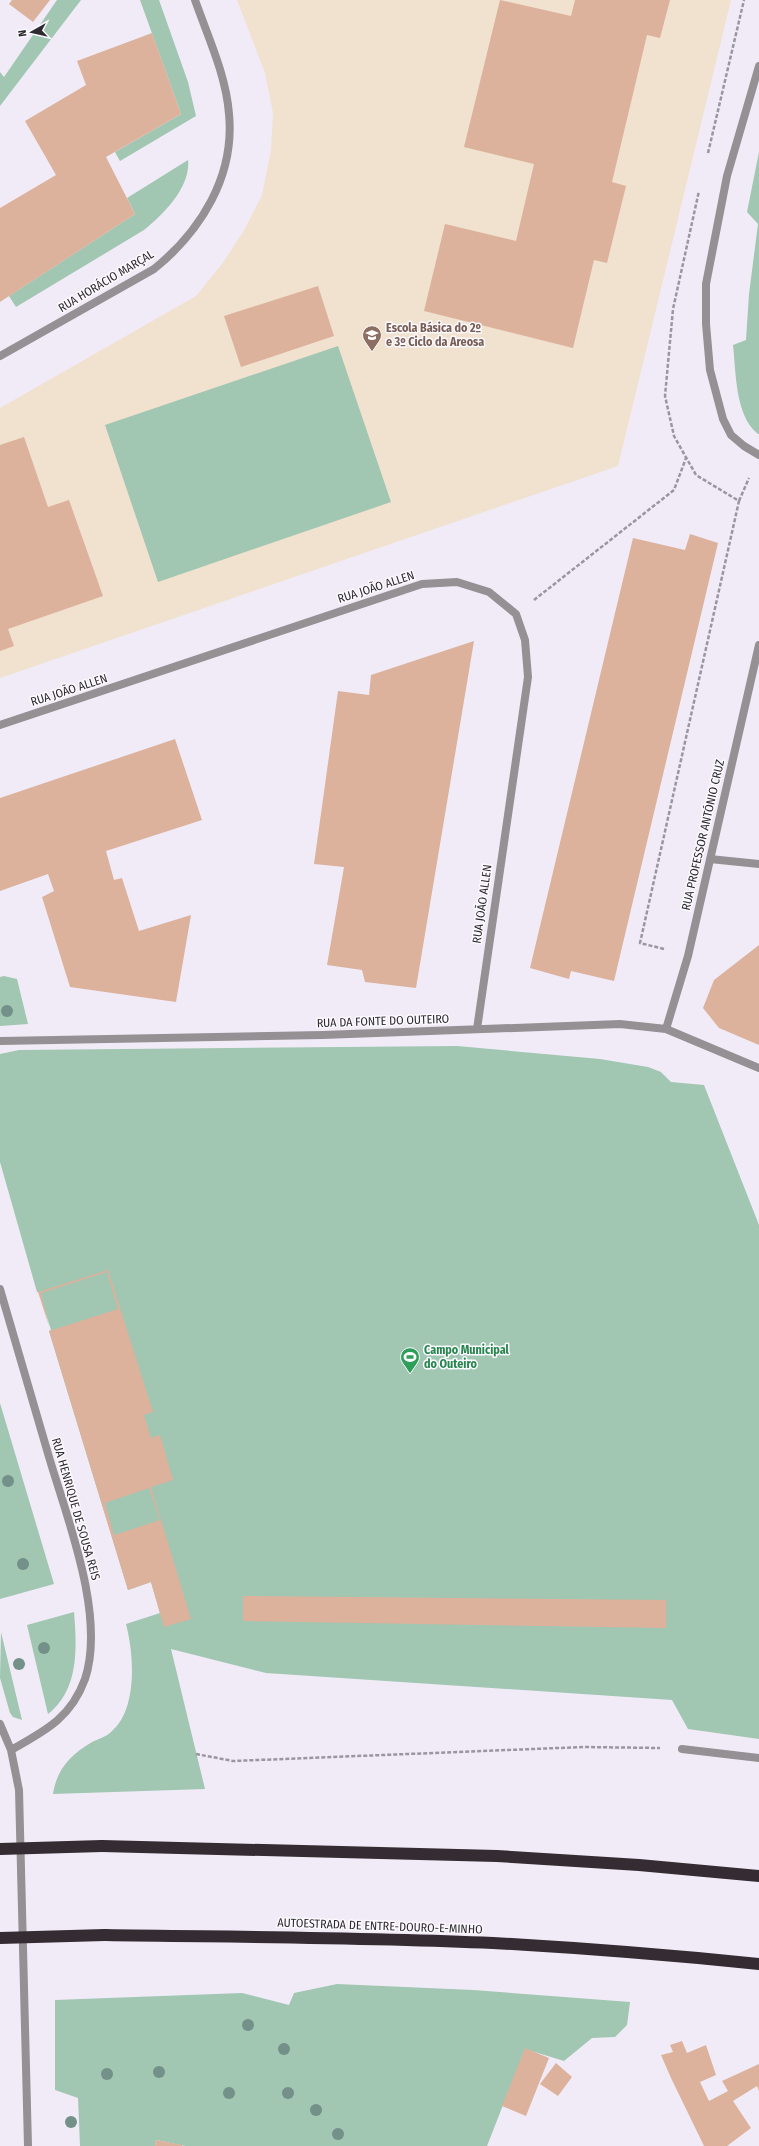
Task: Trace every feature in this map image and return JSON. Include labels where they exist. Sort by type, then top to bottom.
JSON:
[{"type":"highway","points":[[0,1849],[102,1846],[497,1856],[639,1865],[759,1876]]},
{"type":"highway","name":"AUTOESTRADA DE ENTRE-DOURO-E-MINHO","points":[[0,1938],[105,1935],[342,1938],[492,1943],[651,1954],[759,1964]]},
{"type":"street","name":"RUA HORÁCIO MARÇAL","points":[[0,356],[154,269],[176,251],[194,231],[212,200],[226,163],[230,138],[229,114],[219,68],[196,0]]},
{"type":"street","points":[[759,66],[727,176],[706,284],[706,324],[710,370],[723,419],[731,435],[744,446],[759,455]]},
{"type":"street","name":"RUA JOÃO ALLEN","points":[[0,725],[422,584],[457,582],[489,592],[516,614],[525,640],[528,677],[477,1029]]},
{"type":"street","name":"RUA PROFESSOR ANTÓNIO CRUZ","points":[[666,1029],[688,956],[759,645]]},
{"type":"street","points":[[710,858],[759,864]]},
{"type":"street","name":"RUA DA FONTE DO OUTEIRO","points":[[0,1041],[323,1035],[613,1024],[666,1029],[759,1068]]},
{"type":"street","name":"RUA HENRIQUE DE SOUSA REIS","points":[[0,1289],[84,1575],[90,1626],[90,1649],[85,1679],[68,1711],[54,1726],[11,1750]]},
{"type":"street","points":[[0,1724],[11,1750],[19,1790],[28,2146]]},
{"type":"street","points":[[682,1749],[759,1758]]},
{"type":"path","points":[[708,154],[744,0]]},
{"type":"path","points":[[700,185],[673,309],[665,396],[674,436],[696,475],[739,501]]},
{"type":"path","points":[[516,614],[674,490],[686,457]]},
{"type":"path","points":[[664,949],[640,943],[739,501],[749,478]]},
{"type":"path","points":[[196,1754],[233,1761],[583,1747],[682,1749]]},
{"type":"shaded area","name":"Escola Básica do 2º e 3º Ciclo da Areosa","points":[[237,0],[731,0],[618,466],[0,678],[0,408],[196,296],[222,264],[243,232],[262,195],[271,150],[273,113],[265,73]]},
{"type":"green space","points":[[57,0],[81,0],[0,106],[0,72],[4,77]]},
{"type":"green space","points":[[140,0],[159,0],[188,82],[196,116],[120,161],[115,152],[181,114]]},
{"type":"green space","points":[[759,152],[758,434],[750,426],[741,405],[736,380],[733,345],[746,340],[749,294],[758,224],[747,212]]},
{"type":"green space","points":[[188,160],[188,170],[185,180],[174,200],[159,217],[144,230],[16,307],[9,296],[135,214],[127,198]]},
{"type":"green space","points":[[338,346],[391,502],[158,582],[105,425]]},
{"type":"green space","points":[[4,976],[17,979],[28,1024],[0,1026],[0,977]]},
{"type":"green space","name":"Campo Municipal do Outeiro","points":[[457,1046],[600,1059],[648,1067],[661,1072],[671,1082],[704,1085],[759,1225],[759,1739],[688,1729],[672,1700],[266,1673],[171,1649],[205,1789],[53,1794],[61,1770],[71,1758],[84,1747],[111,1732],[120,1722],[126,1710],[130,1696],[132,1666],[129,1636],[126,1624],[160,1613],[151,1582],[128,1590],[49,1331],[51,1330],[39,1292],[37,1292],[0,1162],[0,1054],[19,1050]]},
{"type":"green space","points":[[0,1403],[54,1584],[0,1599]]},
{"type":"green space","points":[[74,1612],[76,1640],[74,1668],[71,1681],[66,1693],[48,1714],[27,1625]]},
{"type":"green space","points":[[1,1632],[22,1720],[13,1717],[10,1713],[0,1678]]},
{"type":"green space","points":[[337,1984],[473,1990],[630,2002],[627,2025],[615,2037],[592,2038],[564,2061],[525,2049],[487,2146],[185,2146],[156,2140],[155,2146],[80,2146],[78,2098],[55,2090],[55,2000],[242,1993],[289,2005],[294,1993]]},
{"type":"building","points":[[12,0],[50,0],[33,22],[9,4]]},
{"type":"building","points":[[500,0],[571,16],[575,0],[670,0],[660,38],[647,35],[612,182],[626,186],[607,263],[594,260],[573,348],[424,311],[445,224],[516,241],[534,164],[464,147]]},
{"type":"building","points":[[152,33],[181,114],[106,157],[135,214],[0,302],[0,208],[56,175],[25,121],[86,85],[77,61]]},
{"type":"building","points":[[318,286],[334,336],[241,367],[224,316]]},
{"type":"building","points":[[24,437],[48,507],[69,500],[103,596],[8,629],[14,646],[0,651],[0,445]]},
{"type":"building","points":[[690,534],[718,543],[614,981],[571,971],[569,979],[530,968],[633,538],[685,550]]},
{"type":"building","points":[[474,641],[416,988],[365,982],[362,970],[327,965],[344,867],[314,864],[338,691],[369,695],[371,675]]},
{"type":"building","points":[[175,739],[202,820],[106,851],[114,880],[122,878],[139,931],[191,915],[176,1002],[70,987],[42,897],[54,891],[48,874],[0,891],[0,798]]},
{"type":"building","points":[[759,945],[759,1045],[719,1028],[703,1008],[714,980]]},
{"type":"building","points":[[108,1270],[153,1412],[144,1415],[151,1438],[160,1435],[173,1480],[151,1487],[191,1619],[164,1627],[151,1582],[128,1590],[49,1331],[118,1309],[107,1272],[41,1293],[49,1326],[38,1292]],"holes":[[[149,1488],[160,1520],[114,1535],[105,1503]]]},
{"type":"building","points":[[243,1596],[666,1600],[666,1628],[243,1621]]},
{"type":"building","points":[[682,2041],[687,2053],[706,2045],[716,2075],[700,2082],[709,2101],[728,2091],[722,2081],[759,2064],[759,2091],[757,2086],[733,2101],[751,2128],[727,2146],[704,2146],[661,2055],[673,2052],[670,2045]]},
{"type":"building","points":[[525,2048],[549,2058],[526,2116],[502,2106]]},
{"type":"building","points":[[556,2063],[572,2077],[558,2096],[540,2084]]},
{"type":"building","points":[[156,2140],[182,2145],[182,2146],[155,2146]]},
{"type":"place","name":"Escola Básica do 2º e 3º Ciclo da Areosa","points":[[372,352]]},
{"type":"place","name":"Campo Municipal do Outeiro","points":[[410,1374]]}]
